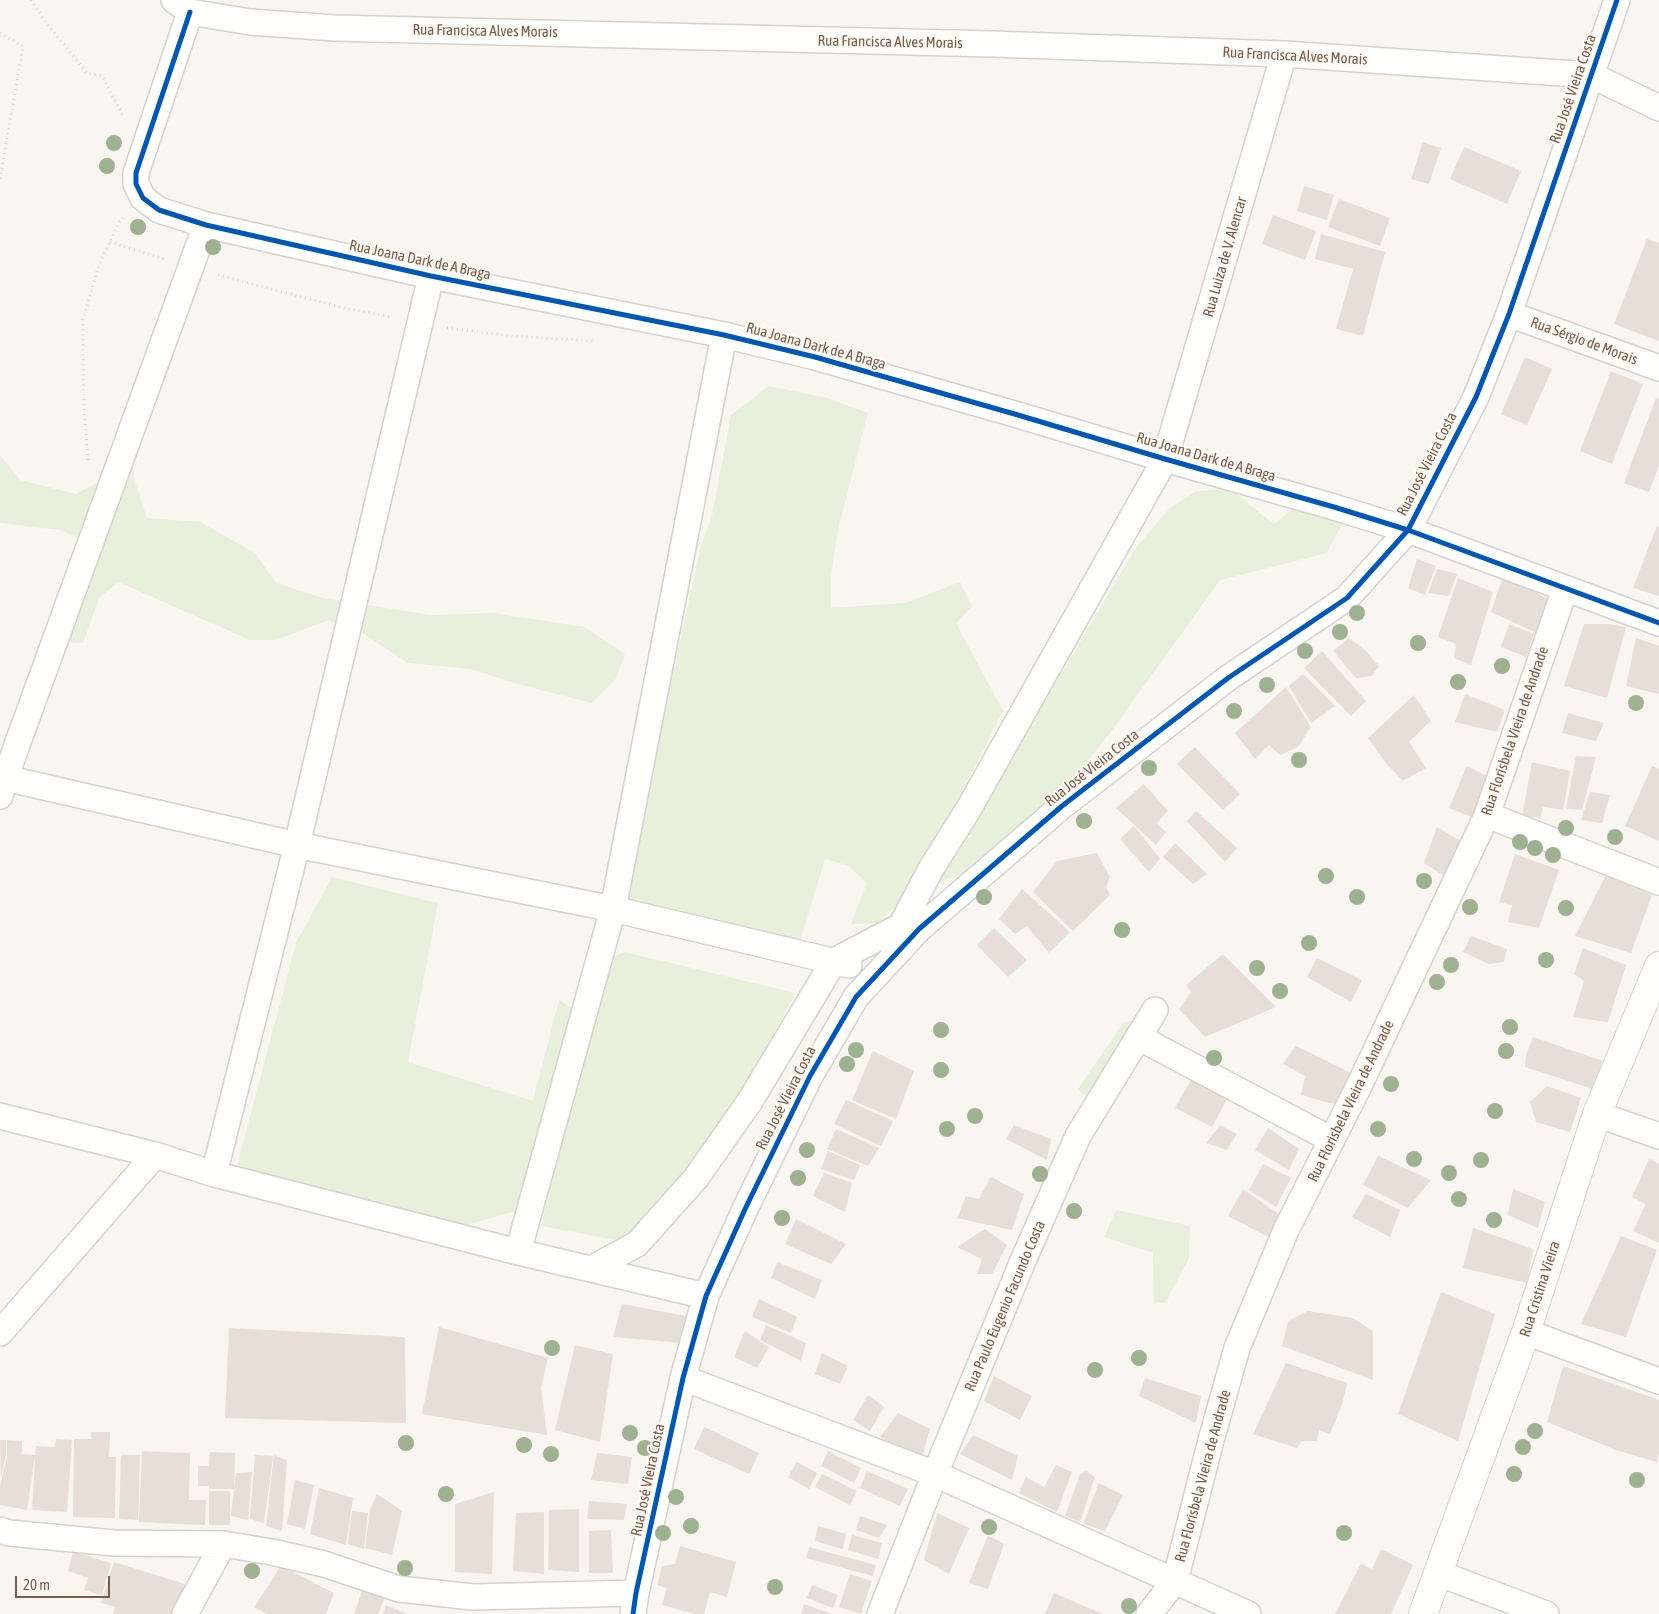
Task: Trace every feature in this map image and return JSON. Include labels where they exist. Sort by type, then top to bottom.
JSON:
[{"type":"street","name":"Rua José Vieira Costa","points":[[634,1604],[683,1378],[706,1296],[746,1207],[810,1076],[856,997],[919,929],[1062,806],[1228,678],[1347,598],[1408,530],[1476,397],[1509,314],[1617,0]]},
{"type":"street","points":[[143,198],[136,184],[136,173],[182,6]]},
{"type":"street","name":"Rua Francisca Alves Morais","points":[[182,6],[250,22],[335,28],[992,44],[1284,54],[1591,76]]},
{"type":"street","name":"Rua Luiza de V. Alencar","points":[[834,961],[901,926],[932,866],[968,810],[1165,459],[1284,54]]},
{"type":"street","points":[[1591,76],[1659,108]]},
{"type":"street","name":"Rua Joana Dark de A Braga","points":[[143,198],[159,210],[206,225],[431,276],[724,335],[834,362],[1408,530],[1565,590],[1659,623]]},
{"type":"street","points":[[206,225],[2,784],[612,909],[879,972]]},
{"type":"street","points":[[214,1174],[297,845],[431,276]]},
{"type":"street","name":"Rua Sérgio de Morais","points":[[1509,314],[1659,368]]},
{"type":"street","points":[[518,1252],[612,909],[724,335]]},
{"type":"street","name":"Rua Florisbela Vieira de Andrade","points":[[1149,1614],[1175,1581],[1237,1348],[1286,1230],[1360,1086],[1487,815],[1565,590]]},
{"type":"street","points":[[1487,815],[1659,882]]},
{"type":"street","points":[[591,1269],[637,1244],[696,1178],[750,1101],[834,961]]},
{"type":"street","name":"Rua Cristina Vieira","points":[[1423,1614],[1526,1332],[1597,1114],[1659,966]]},
{"type":"street","name":"Rua Paulo Eugenio Facundo Costa","points":[[880,1614],[935,1474],[1022,1263],[1078,1136],[1155,1010]]},
{"type":"street","points":[[1138,1037],[1332,1140]]},
{"type":"street","points":[[1597,1114],[1659,1136]]},
{"type":"street","points":[[0,1116],[155,1155],[214,1174],[518,1252],[706,1296]]},
{"type":"street","points":[[0,1333],[155,1155]]},
{"type":"street","points":[[1526,1332],[1659,1381]]},
{"type":"street","points":[[683,1378],[935,1474],[1248,1614]]},
{"type":"street","points":[[0,1530],[10,1533],[114,1543],[223,1544],[272,1552],[324,1564],[399,1589],[473,1597],[634,1604]]},
{"type":"street","points":[[185,1614],[223,1544]]},
{"type":"street","points":[[1438,1573],[1546,1614]]},
{"type":"path","points":[[32,0],[47,24],[87,73],[102,76],[143,153]]},
{"type":"path","points":[[0,33],[23,46],[0,179]]},
{"type":"path","points":[[88,461],[84,409],[82,320],[99,264],[119,222],[143,198]]},
{"type":"green space","points":[[769,386],[824,397],[868,413],[838,529],[831,576],[831,608],[905,603],[960,582],[972,606],[956,623],[1003,711],[911,892],[878,923],[851,924],[867,883],[847,865],[825,859],[798,948],[622,904],[701,546],[712,516],[731,415]]},
{"type":"green space","points":[[0,455],[20,480],[76,494],[131,464],[147,518],[200,522],[255,553],[276,583],[323,598],[431,615],[494,613],[584,627],[625,654],[615,680],[592,703],[514,683],[471,669],[408,663],[364,634],[329,620],[275,640],[250,640],[118,582],[99,598],[83,643],[63,642],[96,550],[74,536],[60,530],[0,523]]},
{"type":"green space","points":[[1230,489],[1274,524],[1297,506],[1343,522],[1327,553],[1220,580],[1110,733],[1049,809],[976,869],[937,883],[1137,546],[1169,509],[1197,491]]},
{"type":"green space","points":[[332,877],[438,903],[408,1062],[533,1101],[559,1000],[571,1008],[524,1209],[447,1230],[237,1166],[296,943]]},
{"type":"green space","points":[[625,952],[795,993],[717,1142],[646,1227],[622,1241],[541,1226],[604,960]]},
{"type":"green space","points":[[1138,1019],[1088,1097],[1078,1089],[1123,1023]]},
{"type":"green space","points":[[1116,1210],[1190,1226],[1189,1258],[1166,1302],[1154,1304],[1153,1253],[1104,1237]]},
{"type":"building","points":[[1423,142],[1441,148],[1429,184],[1411,179]]},
{"type":"building","points":[[1464,147],[1521,171],[1507,204],[1450,179]]},
{"type":"building","points":[[1304,186],[1334,195],[1327,220],[1297,211]]},
{"type":"building","points":[[1339,199],[1390,218],[1380,246],[1328,227]]},
{"type":"building","points":[[1273,215],[1316,231],[1305,260],[1262,244]]},
{"type":"building","points":[[1321,234],[1385,252],[1363,336],[1336,329],[1353,269],[1315,259]]},
{"type":"building","points":[[1647,239],[1659,243],[1659,341],[1614,324]]},
{"type":"building","points":[[1525,357],[1552,369],[1527,425],[1501,414]]},
{"type":"building","points":[[1611,371],[1643,384],[1612,464],[1580,451]]},
{"type":"building","points":[[1656,398],[1659,399],[1659,466],[1649,492],[1624,483]]},
{"type":"building","points":[[1657,526],[1659,527],[1659,596],[1633,588]]},
{"type":"building","points":[[1417,559],[1436,566],[1425,595],[1408,588]]},
{"type":"building","points":[[1437,569],[1457,574],[1449,596],[1428,593]]},
{"type":"building","points":[[1503,576],[1548,599],[1539,634],[1491,612]]},
{"type":"building","points":[[1458,578],[1493,592],[1471,665],[1454,658],[1456,644],[1438,637]]},
{"type":"building","points":[[1509,624],[1534,634],[1526,657],[1501,647]]},
{"type":"building","points":[[1584,624],[1609,624],[1626,627],[1607,698],[1564,686]]},
{"type":"building","points":[[1349,638],[1366,651],[1379,666],[1372,676],[1356,678],[1333,651]]},
{"type":"building","points":[[1636,638],[1659,646],[1659,694],[1626,686]]},
{"type":"building","points":[[1322,651],[1366,701],[1351,716],[1304,668]]},
{"type":"building","points":[[1303,674],[1335,706],[1311,723],[1289,686]]},
{"type":"building","points":[[1286,687],[1311,727],[1298,747],[1280,755],[1269,745],[1255,759],[1235,733]]},
{"type":"building","points":[[1465,694],[1505,710],[1497,732],[1455,722]]},
{"type":"building","points":[[1414,695],[1431,721],[1409,742],[1426,768],[1403,781],[1385,762],[1368,738]]},
{"type":"building","points":[[1568,713],[1604,723],[1596,741],[1562,733]]},
{"type":"building","points":[[1195,747],[1240,794],[1223,810],[1177,764]]},
{"type":"building","points":[[1576,756],[1596,757],[1582,810],[1566,809]]},
{"type":"building","points":[[1532,762],[1570,771],[1563,810],[1543,807],[1541,818],[1522,816]]},
{"type":"building","points":[[1467,766],[1487,776],[1472,817],[1449,808]]},
{"type":"building","points":[[1652,766],[1659,769],[1659,841],[1625,826]]},
{"type":"building","points":[[1144,784],[1168,811],[1157,823],[1166,832],[1156,845],[1116,808]]},
{"type":"building","points":[[1590,792],[1610,795],[1602,823],[1581,820]]},
{"type":"building","points":[[1196,811],[1237,848],[1225,862],[1187,821]]},
{"type":"building","points":[[1134,826],[1160,859],[1149,872],[1120,839]]},
{"type":"building","points":[[1437,827],[1464,843],[1450,880],[1424,863]]},
{"type":"building","points":[[1175,843],[1207,874],[1193,884],[1163,857]]},
{"type":"building","points":[[1097,853],[1110,877],[1106,887],[1110,895],[1073,931],[1033,892],[1057,861]]},
{"type":"building","points":[[1515,854],[1559,870],[1539,928],[1508,922],[1512,905],[1499,902]]},
{"type":"building","points":[[1606,875],[1652,895],[1631,953],[1575,936]]},
{"type":"building","points":[[1022,889],[1070,932],[1049,953],[1027,926],[1015,934],[999,919]]},
{"type":"building","points":[[994,928],[1027,960],[1008,977],[977,945]]},
{"type":"building","points":[[1471,936],[1507,949],[1504,962],[1489,964],[1463,952]]},
{"type":"building","points":[[1583,948],[1626,965],[1608,1022],[1573,1017],[1584,981],[1574,974]]},
{"type":"building","points":[[1223,954],[1276,1007],[1205,1037],[1179,1009],[1191,992],[1186,985]]},
{"type":"building","points":[[1317,958],[1362,980],[1351,1002],[1307,977]]},
{"type":"building","points":[[1533,1037],[1603,1061],[1593,1089],[1525,1067],[1526,1055]]},
{"type":"building","points":[[1296,1046],[1351,1073],[1340,1106],[1301,1095],[1305,1076],[1283,1064]]},
{"type":"building","points":[[873,1051],[914,1071],[896,1119],[852,1100]]},
{"type":"building","points":[[1191,1080],[1227,1099],[1212,1127],[1175,1108]]},
{"type":"building","points":[[1547,1086],[1581,1098],[1570,1132],[1536,1122],[1530,1102]]},
{"type":"building","points":[[846,1100],[893,1121],[881,1146],[834,1124]]},
{"type":"building","points":[[1014,1125],[1051,1139],[1047,1160],[1006,1139]]},
{"type":"building","points":[[1220,1125],[1237,1134],[1227,1150],[1206,1143]]},
{"type":"building","points":[[1268,1128],[1299,1149],[1289,1170],[1255,1150]]},
{"type":"building","points":[[836,1129],[879,1148],[868,1166],[827,1149]]},
{"type":"building","points":[[828,1151],[860,1165],[854,1180],[821,1169]]},
{"type":"building","points":[[1378,1156],[1431,1180],[1408,1208],[1363,1185]]},
{"type":"building","points":[[1649,1159],[1659,1164],[1659,1243],[1633,1231],[1646,1204],[1632,1197]]},
{"type":"building","points":[[1263,1164],[1291,1178],[1276,1207],[1249,1190]]},
{"type":"building","points":[[824,1173],[852,1183],[845,1212],[813,1196]]},
{"type":"building","points":[[991,1177],[1024,1194],[1012,1230],[957,1218],[966,1196],[979,1199]]},
{"type":"building","points":[[1243,1189],[1280,1215],[1270,1238],[1228,1216]]},
{"type":"building","points":[[1513,1189],[1545,1202],[1538,1228],[1508,1215]]},
{"type":"building","points":[[1366,1194],[1400,1210],[1390,1237],[1352,1217]]},
{"type":"building","points":[[796,1219],[846,1244],[831,1264],[785,1244]]},
{"type":"building","points":[[1473,1228],[1533,1249],[1527,1283],[1463,1268]]},
{"type":"building","points":[[985,1229],[1007,1245],[992,1274],[977,1274],[982,1259],[957,1247]]},
{"type":"building","points":[[1621,1236],[1657,1250],[1626,1337],[1581,1324]]},
{"type":"building","points":[[777,1262],[822,1280],[815,1299],[771,1278]]},
{"type":"building","points":[[1441,1292],[1495,1314],[1458,1441],[1398,1414]]},
{"type":"building","points":[[759,1299],[797,1317],[791,1333],[752,1317]]},
{"type":"building","points":[[622,1304],[686,1316],[683,1343],[613,1337]]},
{"type":"building","points":[[1308,1311],[1353,1318],[1373,1331],[1373,1380],[1282,1346],[1288,1321]]},
{"type":"building","points":[[766,1325],[806,1343],[801,1361],[760,1340]]},
{"type":"building","points":[[439,1327],[548,1358],[541,1388],[547,1435],[422,1414]]},
{"type":"building","points":[[229,1328],[405,1337],[406,1423],[225,1418]]},
{"type":"building","points":[[745,1331],[769,1347],[757,1368],[734,1357]]},
{"type":"building","points":[[575,1345],[613,1354],[600,1442],[555,1430]]},
{"type":"building","points":[[822,1353],[848,1366],[840,1384],[815,1374]]},
{"type":"building","points":[[1286,1363],[1347,1383],[1342,1404],[1330,1434],[1319,1430],[1317,1441],[1302,1441],[1297,1448],[1253,1434]]},
{"type":"building","points":[[1563,1366],[1659,1400],[1659,1452],[1657,1462],[1616,1450],[1547,1422]]},
{"type":"building","points":[[994,1376],[1032,1396],[1020,1420],[984,1401]]},
{"type":"building","points":[[1145,1378],[1201,1396],[1196,1423],[1139,1396]]},
{"type":"building","points":[[868,1395],[884,1407],[870,1431],[853,1420]]},
{"type":"building","points":[[898,1413],[930,1429],[921,1461],[880,1437]]},
{"type":"building","points":[[704,1427],[759,1453],[749,1474],[694,1449]]},
{"type":"building","points":[[91,1432],[110,1432],[109,1457],[116,1457],[115,1518],[73,1517],[74,1439],[91,1439]]},
{"type":"building","points":[[973,1435],[1018,1456],[1012,1480],[960,1454]]},
{"type":"building","points":[[56,1439],[72,1440],[67,1512],[32,1510],[36,1446],[55,1447]]},
{"type":"building","points":[[0,1440],[6,1440],[6,1455],[1,1478]]},
{"type":"building","points":[[7,1440],[22,1441],[22,1454],[35,1455],[27,1510],[0,1505],[0,1487],[7,1456]]},
{"type":"building","points":[[142,1451],[190,1453],[189,1500],[206,1500],[205,1525],[139,1522]]},
{"type":"building","points":[[828,1451],[861,1468],[854,1483],[821,1466]]},
{"type":"building","points":[[210,1452],[235,1453],[234,1489],[209,1489],[209,1486],[198,1486],[198,1466],[209,1466]]},
{"type":"building","points":[[597,1453],[632,1457],[628,1484],[591,1480]]},
{"type":"building","points":[[121,1455],[140,1455],[138,1520],[119,1519]]},
{"type":"building","points":[[255,1455],[273,1456],[264,1523],[250,1519]]},
{"type":"building","points":[[274,1455],[287,1460],[282,1531],[266,1526]]},
{"type":"building","points":[[797,1462],[817,1473],[809,1489],[788,1477]]},
{"type":"building","points":[[1056,1465],[1072,1472],[1057,1512],[1019,1493],[1026,1477],[1044,1487]]},
{"type":"building","points":[[867,1471],[908,1489],[900,1506],[860,1488]]},
{"type":"building","points":[[1086,1471],[1095,1477],[1080,1522],[1065,1516],[1080,1474]]},
{"type":"building","points":[[252,1472],[248,1520],[231,1516],[236,1473]]},
{"type":"building","points":[[822,1474],[857,1491],[850,1505],[815,1487]]},
{"type":"building","points":[[295,1480],[314,1485],[305,1529],[287,1524]]},
{"type":"building","points":[[1099,1483],[1123,1495],[1105,1531],[1083,1524]]},
{"type":"building","points":[[319,1488],[353,1498],[346,1545],[310,1534]]},
{"type":"building","points":[[209,1491],[230,1491],[230,1525],[209,1525]]},
{"type":"building","points":[[494,1492],[492,1574],[455,1572],[455,1504]]},
{"type":"building","points":[[377,1494],[402,1511],[392,1555],[365,1548],[370,1510]]},
{"type":"building","points":[[589,1501],[627,1504],[624,1520],[587,1519]]},
{"type":"building","points":[[579,1509],[579,1572],[548,1570],[549,1510]]},
{"type":"building","points":[[352,1511],[368,1513],[364,1549],[348,1544]]},
{"type":"building","points":[[544,1512],[544,1574],[513,1571],[516,1513]]},
{"type":"building","points":[[937,1513],[969,1528],[949,1574],[924,1560]]},
{"type":"building","points":[[860,1516],[887,1525],[879,1538],[856,1530]]},
{"type":"building","points":[[818,1526],[846,1534],[843,1549],[815,1541]]},
{"type":"building","points":[[611,1530],[613,1573],[589,1573],[589,1531]]},
{"type":"building","points":[[852,1535],[882,1543],[878,1559],[848,1550]]},
{"type":"building","points":[[988,1535],[1004,1544],[988,1589],[969,1583]]},
{"type":"building","points":[[680,1546],[736,1562],[727,1597],[710,1592],[704,1614],[696,1614],[662,1605],[667,1588],[657,1585],[662,1566],[675,1564]]},
{"type":"building","points":[[809,1547],[876,1565],[873,1576],[806,1558]]},
{"type":"building","points":[[1381,1549],[1413,1565],[1391,1614],[1335,1614],[1361,1564],[1372,1569]]},
{"type":"building","points":[[73,1552],[111,1563],[102,1595],[84,1590],[88,1578],[68,1571]]},
{"type":"building","points":[[114,1562],[185,1584],[176,1614],[113,1614],[115,1607],[101,1603]]},
{"type":"building","points":[[281,1566],[334,1593],[326,1614],[267,1614],[254,1607]]},
{"type":"building","points":[[850,1574],[872,1581],[861,1614],[839,1607]]},
{"type":"building","points":[[365,1583],[385,1596],[378,1614],[354,1614]]},
{"type":"building","points":[[812,1585],[838,1595],[833,1608],[807,1598]]},
{"type":"building","points":[[1054,1593],[1103,1614],[1045,1614]]},
{"type":"building","points":[[804,1604],[832,1614],[801,1614]]},
{"type":"building","points":[[386,1605],[407,1614],[383,1614]]},
{"type":"cycle path","points":[[633,1614],[683,1378],[706,1296],[746,1207],[810,1076],[856,997],[919,929],[1062,806],[1228,678],[1347,598],[1408,530],[1476,397],[1509,314],[1617,0]]},
{"type":"cycle path","points":[[190,12],[136,173],[136,184],[143,198],[159,210],[206,225],[431,276],[724,335],[815,357],[1408,530],[1659,623]]}]
